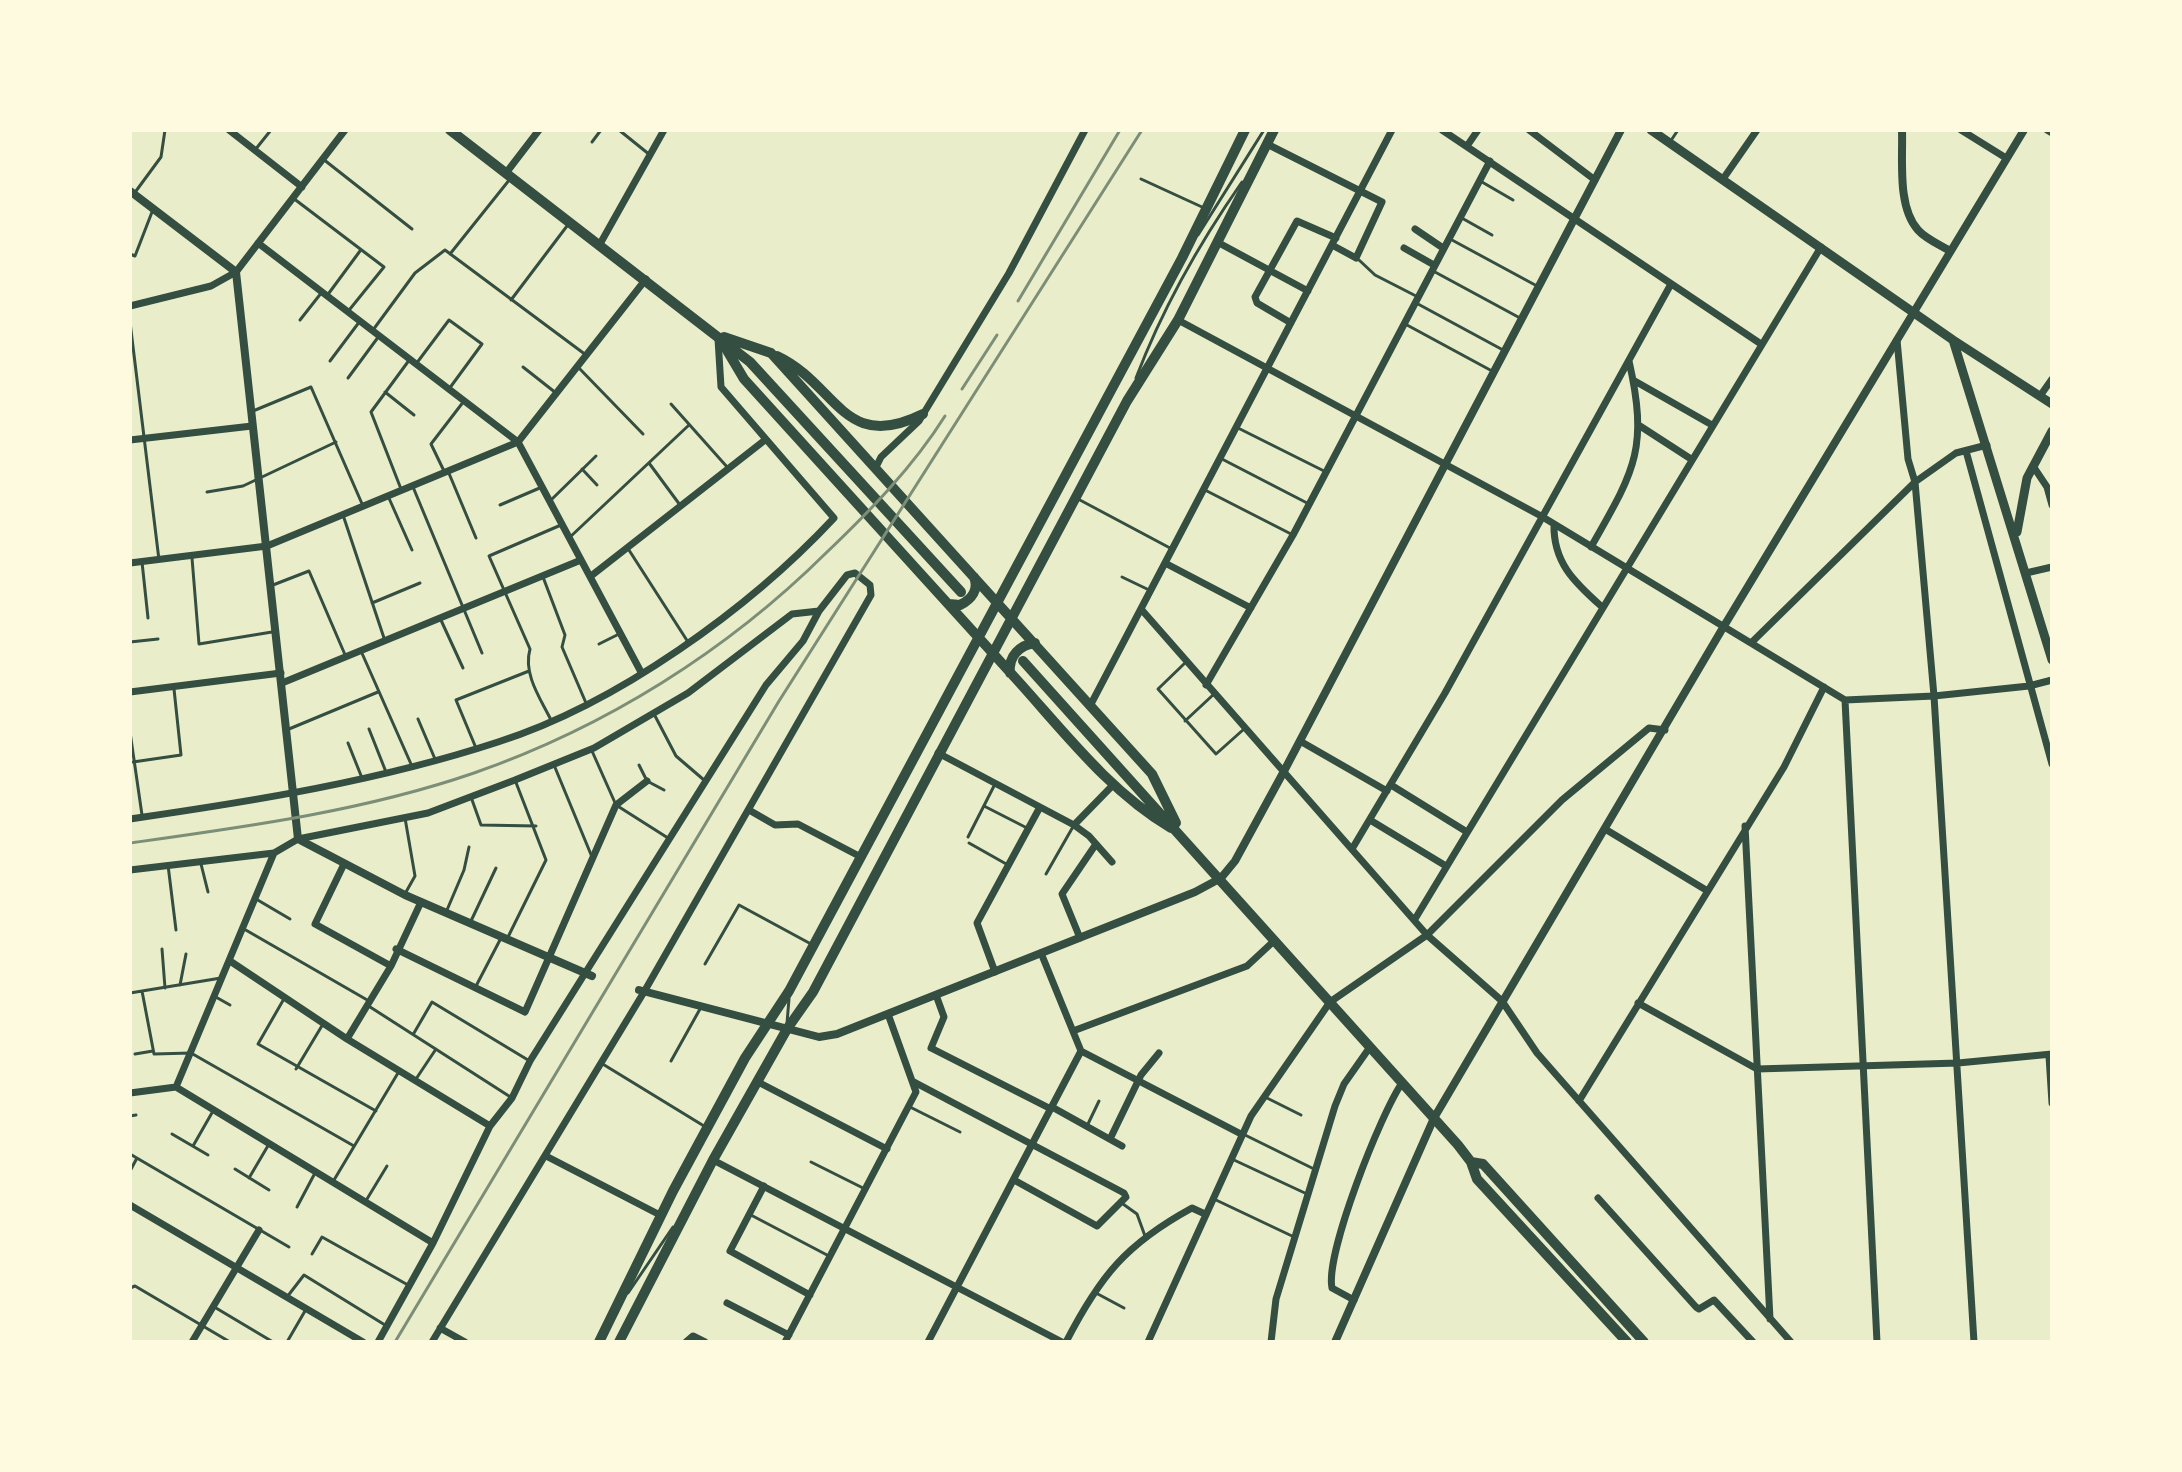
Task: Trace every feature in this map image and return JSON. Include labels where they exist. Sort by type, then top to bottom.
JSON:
[{"type":"main road","points":[[450,130],[718,335],[785,398],[961,592]]},
{"type":"main road","points":[[599,1342],[660,1215],[789,991],[811,944],[1182,258],[1203,208],[1245,130]]},
{"type":"main road","points":[[619,1342],[713,1160],[787,1029],[813,992],[1127,401],[1178,320],[1274,130]]},
{"type":"main road","points":[[1651,130],[1953,340],[2052,404]]},
{"type":"main road","points":[[718,335],[771,353],[799,369],[832,403],[872,426],[891,428],[923,414]]},
{"type":"main road","points":[[718,335],[744,379],[1113,785],[1144,812],[1180,833]]},
{"type":"main road","points":[[1953,340],[2052,660]]},
{"type":"main road","points":[[771,353],[1152,774],[1180,833]]},
{"type":"main road","points":[[2017,539],[2020,504],[2033,466],[2052,431]]},
{"type":"main road","points":[[947,603],[957,606],[966,602],[976,589],[974,576]]},
{"type":"main road","points":[[1010,673],[1014,655],[1024,646],[1035,643]]},
{"type":"main road","points":[[1023,661],[1434,1118],[1471,1162],[1477,1179],[1627,1342]]},
{"type":"main road","points":[[1471,1162],[1483,1164],[1644,1342]]},
{"type":"street","points":[[229,130],[302,187]]},
{"type":"street","points":[[130,306],[211,286],[236,272],[345,130]]},
{"type":"street","points":[[509,175],[539,130]]},
{"type":"street","points":[[600,244],[664,130]]},
{"type":"street","points":[[1091,704],[1392,130]]},
{"type":"street","points":[[1442,130],[1761,344]]},
{"type":"street","points":[[1467,146],[1478,130]]},
{"type":"street","points":[[1529,130],[1595,180]]},
{"type":"street","points":[[641,991],[700,1009],[819,1037],[995,972],[1195,892],[1221,878],[1235,861],[1283,773],[1621,130]]},
{"type":"street","points":[[1723,179],[1757,130]]},
{"type":"street","points":[[1902,130],[1904,181],[1913,223],[1919,231],[1950,251]]},
{"type":"street","points":[[1961,130],[2006,158]]},
{"type":"street","points":[[1335,1342],[1434,1118],[1897,336],[2024,130]]},
{"type":"street","points":[[876,467],[881,457],[913,428],[923,414],[1009,273],[1081,132]]},
{"type":"street","points":[[1267,144],[1383,203],[1356,258],[1297,221],[1255,301],[1291,323]]},
{"type":"street","points":[[1206,685],[1310,504],[1490,161]]},
{"type":"street","points":[[132,193],[236,272],[298,839]]},
{"type":"street","points":[[1415,229],[1443,248]]},
{"type":"street","points":[[258,243],[518,442],[641,672]]},
{"type":"street","points":[[1219,243],[1308,291]]},
{"type":"street","points":[[1415,919],[1601,606],[1821,247]]},
{"type":"street","points":[[1404,248],[1433,268]]},
{"type":"street","points":[[130,563],[267,546],[518,442],[646,279]]},
{"type":"street","points":[[1352,849],[1475,641],[1671,284]]},
{"type":"street","points":[[1178,320],[1541,516],[1845,700],[1934,696],[2029,686],[2052,680]]},
{"type":"street","points":[[130,819],[294,795],[476,748],[551,720],[641,672],[688,643],[759,588],[834,518],[721,387],[718,335]]},
{"type":"street","points":[[1897,336],[1908,459],[1915,482],[1934,696],[1974,1342]]},
{"type":"street","points":[[1591,547],[1631,476],[1640,426],[1629,360]]},
{"type":"street","points":[[2040,396],[2052,379]]},
{"type":"street","points":[[1633,380],[1712,425]]},
{"type":"street","points":[[130,440],[252,426]]},
{"type":"street","points":[[1640,426],[1691,459]]},
{"type":"street","points":[[591,576],[765,440]]},
{"type":"street","points":[[1751,643],[1915,482],[1956,453],[1987,445]]},
{"type":"street","points":[[1966,451],[2052,764]]},
{"type":"street","points":[[2033,466],[2047,487],[2052,505]]},
{"type":"street","points":[[1554,524],[1553,541],[1560,562],[1601,606]]},
{"type":"street","points":[[282,683],[581,560]]},
{"type":"street","points":[[1165,563],[1251,608]]},
{"type":"street","points":[[2026,573],[2052,567]]},
{"type":"street","points":[[378,1342],[433,1243],[490,1126],[512,1098],[530,1061],[588,975],[668,838],[766,685],[806,636],[819,611],[850,573],[855,573],[871,588],[871,595],[601,1063],[432,1342]]},
{"type":"street","points":[[1141,609],[1427,935],[1502,1001],[1537,1053],[1788,1339],[1777,1342]]},
{"type":"street","points":[[130,870],[274,853],[298,839],[405,818],[471,797],[591,749],[688,693],[792,614],[819,611]]},
{"type":"street","points":[[130,692],[281,673]]},
{"type":"street","points":[[1579,1101],[1784,767],[1824,687]]},
{"type":"street","points":[[1845,700],[1877,1342]]},
{"type":"street","points":[[1148,1342],[1241,1134],[1330,1002],[1427,935],[1562,800],[1649,728],[1665,730]]},
{"type":"street","points":[[1300,741],[1467,832]]},
{"type":"street","points":[[938,753],[1074,825],[1112,862]]},
{"type":"street","points":[[396,949],[525,1012],[616,805],[647,781]]},
{"type":"street","points":[[1074,825],[1113,785]]},
{"type":"street","points":[[995,972],[977,925],[1040,807]]},
{"type":"street","points":[[749,810],[775,825],[798,824],[859,856]]},
{"type":"street","points":[[1370,820],[1446,866]]},
{"type":"street","points":[[1745,826],[1770,1319]]},
{"type":"street","points":[[1605,829],[1706,890]]},
{"type":"street","points":[[298,839],[405,895],[588,975]]},
{"type":"street","points":[[1080,938],[1062,894],[1096,844]]},
{"type":"street","points":[[176,1087],[274,853]]},
{"type":"street","points":[[344,864],[315,924],[391,966]]},
{"type":"street","points":[[347,1039],[391,966],[396,949],[421,902]]},
{"type":"street","points":[[1073,1031],[1247,966],[1275,940]]},
{"type":"street","points":[[1041,953],[1081,1051],[1241,1134]]},
{"type":"street","points":[[230,961],[347,1039],[490,1126]]},
{"type":"street","points":[[936,995],[944,1017],[931,1048],[958,1063],[969,1064],[1122,1146]]},
{"type":"street","points":[[1638,1003],[1758,1069],[1863,1068],[2050,1055],[2052,1103]]},
{"type":"street","points":[[727,1303],[787,1339],[916,1092],[888,1014]]},
{"type":"street","points":[[1271,1342],[1276,1299],[1343,1086],[1370,1047]]},
{"type":"street","points":[[928,1342],[1081,1051]]},
{"type":"street","points":[[1110,1139],[1138,1081],[1159,1053]]},
{"type":"street","points":[[758,1082],[887,1149]]},
{"type":"street","points":[[914,1082],[1124,1193],[1121,1203],[1097,1226],[1014,1180]]},
{"type":"street","points":[[1354,1300],[1332,1288],[1335,1258],[1382,1116],[1402,1083]]},
{"type":"street","points":[[130,1093],[176,1087],[433,1243]]},
{"type":"street","points":[[546,1156],[660,1215]]},
{"type":"street","points":[[713,1160],[1064,1342],[1092,1291],[1145,1236],[1192,1208],[1205,1214]]},
{"type":"street","points":[[764,1186],[731,1253],[810,1295]]},
{"type":"street","points":[[1598,1198],[1696,1307],[1699,1309],[1714,1300],[1753,1342]]},
{"type":"street","points":[[130,1205],[363,1342]]},
{"type":"street","points":[[192,1342],[259,1230]]},
{"type":"street","points":[[440,1328],[465,1342]]},
{"type":"street","points":[[686,1342],[691,1336],[705,1342]]},
{"type":"lane","points":[[132,193],[161,157],[165,130]]},
{"type":"lane","points":[[255,150],[271,130]]},
{"type":"lane","points":[[592,142],[601,130]]},
{"type":"lane","points":[[619,130],[650,155]]},
{"type":"lane","points":[[1182,258],[1220,204],[1264,130]]},
{"type":"lane","points":[[1670,142],[1678,130]]},
{"type":"lane","points":[[323,159],[412,229]]},
{"type":"lane","points":[[1127,401],[1156,326],[1193,253],[1257,162]]},
{"type":"lane","points":[[450,254],[509,175]]},
{"type":"lane","points":[[1141,179],[1203,208]]},
{"type":"lane","points":[[1479,181],[1513,200]]},
{"type":"lane","points":[[293,198],[384,267],[348,312]]},
{"type":"lane","points":[[130,254],[135,256],[153,209]]},
{"type":"lane","points":[[1460,217],[1492,235]]},
{"type":"lane","points":[[511,300],[570,221]]},
{"type":"lane","points":[[1449,238],[1539,287]]},
{"type":"lane","points":[[300,320],[361,249]]},
{"type":"lane","points":[[348,378],[415,273],[445,250],[586,355]]},
{"type":"lane","points":[[1356,258],[1379,277],[1505,351]]},
{"type":"lane","points":[[1433,268],[1522,319]]},
{"type":"lane","points":[[401,490],[371,412],[449,320],[482,344],[449,389]]},
{"type":"lane","points":[[330,361],[360,321]]},
{"type":"lane","points":[[130,322],[159,560]]},
{"type":"lane","points":[[1404,323],[1494,372]]},
{"type":"lane","points":[[577,366],[643,434]]},
{"type":"lane","points":[[523,367],[556,393]]},
{"type":"lane","points":[[252,412],[311,387],[363,506]]},
{"type":"lane","points":[[385,392],[414,415]]},
{"type":"lane","points":[[464,401],[431,444],[476,538]]},
{"type":"lane","points":[[671,404],[728,468]]},
{"type":"lane","points":[[569,538],[689,425]]},
{"type":"lane","points":[[1236,427],[1327,472]]},
{"type":"lane","points":[[207,492],[243,486],[336,442]]},
{"type":"lane","points":[[550,501],[596,456]]},
{"type":"lane","points":[[1220,458],[1310,504]]},
{"type":"lane","points":[[649,463],[681,506]]},
{"type":"lane","points":[[582,469],[597,485]]},
{"type":"lane","points":[[412,486],[482,653]]},
{"type":"lane","points":[[500,505],[542,487]]},
{"type":"lane","points":[[1203,489],[1293,535]]},
{"type":"lane","points":[[388,496],[412,550]]},
{"type":"lane","points":[[1075,497],[1172,549]]},
{"type":"lane","points":[[343,515],[385,641]]},
{"type":"lane","points":[[551,720],[529,671],[530,649],[489,556],[562,524]]},
{"type":"lane","points":[[627,547],[688,643]]},
{"type":"lane","points":[[192,555],[199,644],[276,632]]},
{"type":"lane","points":[[142,562],[148,618]]},
{"type":"lane","points":[[271,586],[309,571],[346,657]]},
{"type":"lane","points":[[542,576],[565,635],[562,647],[586,703]]},
{"type":"lane","points":[[1122,577],[1150,591]]},
{"type":"lane","points":[[372,603],[420,583]]},
{"type":"lane","points":[[440,618],[463,668]]},
{"type":"lane","points":[[599,644],[621,633]]},
{"type":"lane","points":[[130,642],[158,639]]},
{"type":"lane","points":[[361,651],[411,765]]},
{"type":"lane","points":[[1186,662],[1158,689],[1185,721],[1216,754],[1244,728]]},
{"type":"lane","points":[[476,748],[456,700],[529,671]]},
{"type":"lane","points":[[133,762],[181,755],[174,685]]},
{"type":"lane","points":[[288,729],[378,692]]},
{"type":"lane","points":[[1185,721],[1214,694]]},
{"type":"lane","points":[[653,713],[676,756],[704,780]]},
{"type":"lane","points":[[418,719],[435,759]]},
{"type":"lane","points":[[369,729],[386,772]]},
{"type":"lane","points":[[130,732],[142,817]]},
{"type":"lane","points":[[348,743],[362,778]]},
{"type":"lane","points":[[591,749],[616,805],[668,838]]},
{"type":"lane","points":[[554,765],[592,857]]},
{"type":"lane","points":[[639,765],[647,781],[664,790]]},
{"type":"lane","points":[[475,989],[546,860],[536,826],[515,780]]},
{"type":"lane","points":[[968,837],[995,784]]},
{"type":"lane","points":[[471,797],[481,825],[536,826]]},
{"type":"lane","points":[[984,806],[1028,829]]},
{"type":"lane","points":[[405,818],[415,876],[405,895]]},
{"type":"lane","points":[[1046,874],[1074,825]]},
{"type":"lane","points":[[969,843],[1009,865]]},
{"type":"lane","points":[[445,913],[464,870],[469,847]]},
{"type":"lane","points":[[200,861],[208,892]]},
{"type":"lane","points":[[168,865],[176,930]]},
{"type":"lane","points":[[470,924],[496,868]]},
{"type":"lane","points":[[256,899],[290,919]]},
{"type":"lane","points":[[705,964],[739,905],[811,944]]},
{"type":"lane","points":[[244,929],[368,1003],[512,1098]]},
{"type":"lane","points":[[162,949],[165,988]]},
{"type":"lane","points":[[180,985],[186,954]]},
{"type":"lane","points":[[130,993],[222,978]]},
{"type":"lane","points":[[142,991],[154,1054],[191,1053],[354,1146]]},
{"type":"lane","points":[[787,1029],[789,991]]},
{"type":"lane","points":[[214,996],[230,1005]]},
{"type":"lane","points":[[285,997],[258,1044],[296,1069],[376,1111]]},
{"type":"lane","points":[[414,1033],[432,1002],[530,1061]]},
{"type":"lane","points":[[671,1061],[700,1009]]},
{"type":"lane","points":[[296,1069],[323,1023]]},
{"type":"lane","points":[[416,1079],[436,1049]]},
{"type":"lane","points":[[135,1054],[153,1051]]},
{"type":"lane","points":[[601,1063],[707,1129]]},
{"type":"lane","points":[[333,1183],[400,1070]]},
{"type":"lane","points":[[1264,1096],[1301,1115]]},
{"type":"lane","points":[[1087,1126],[1099,1101]]},
{"type":"lane","points":[[909,1106],[960,1132]]},
{"type":"lane","points":[[192,1146],[213,1111]]},
{"type":"lane","points":[[130,1116],[136,1115]]},
{"type":"lane","points":[[172,1134],[208,1155]]},
{"type":"lane","points":[[1241,1134],[1316,1170]]},
{"type":"lane","points":[[249,1178],[269,1144]]},
{"type":"lane","points":[[130,1154],[289,1247]]},
{"type":"lane","points":[[130,1171],[137,1158]]},
{"type":"lane","points":[[1231,1158],[1309,1195]]},
{"type":"lane","points":[[811,1162],[866,1190]]},
{"type":"lane","points":[[365,1203],[387,1166]]},
{"type":"lane","points":[[235,1169],[269,1190]]},
{"type":"lane","points":[[297,1207],[315,1173]]},
{"type":"lane","points":[[1212,1198],[1295,1238]]},
{"type":"lane","points":[[616,1312],[691,1200]]},
{"type":"lane","points":[[1121,1203],[1137,1214],[1145,1236]]},
{"type":"lane","points":[[749,1214],[830,1257]]},
{"type":"lane","points":[[312,1254],[322,1237],[408,1285]]},
{"type":"lane","points":[[287,1297],[304,1275],[387,1326]]},
{"type":"lane","points":[[130,1288],[135,1286],[230,1342]]},
{"type":"lane","points":[[1092,1291],[1124,1308]]},
{"type":"lane","points":[[213,1306],[273,1342]]},
{"type":"lane","points":[[287,1342],[307,1309]]},
{"type":"railway","points":[[1018,301],[1120,130]]},
{"type":"railway","points":[[395,1342],[779,701],[1142,130]]},
{"type":"railway","points":[[962,389],[997,335]]},
{"type":"railway","points":[[130,843],[304,816],[390,798],[474,773],[523,754],[617,709],[706,654],[788,589],[890,488],[945,416]]}]
